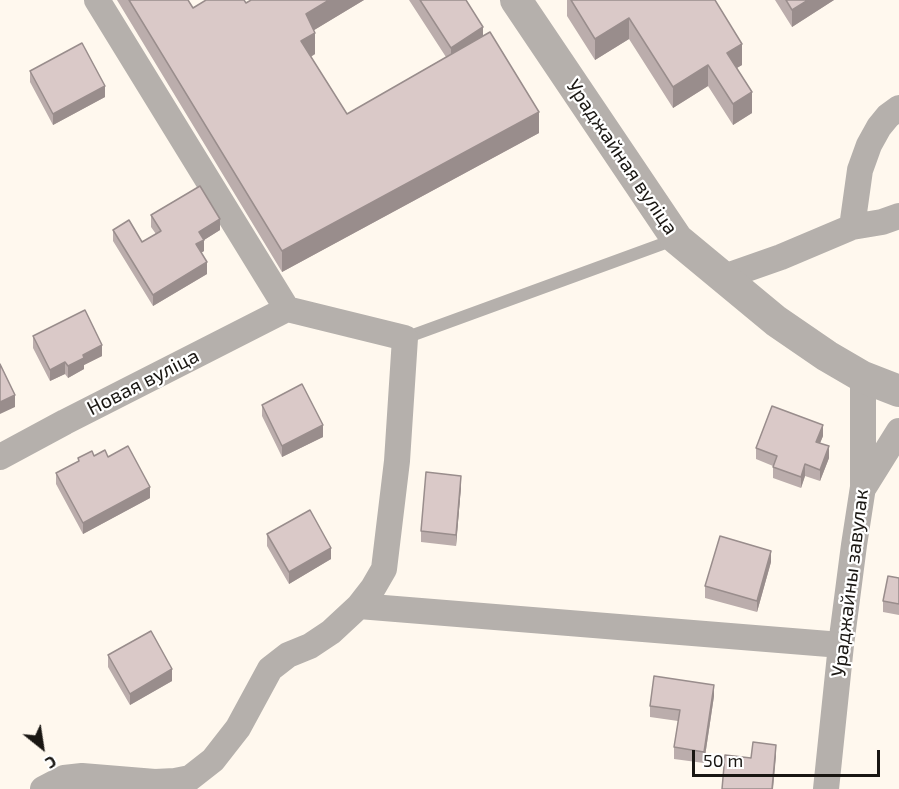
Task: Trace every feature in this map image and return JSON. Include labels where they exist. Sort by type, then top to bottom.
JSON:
[{"type":"street","points":[[43,789],[64,778],[82,776],[155,782],[175,781],[190,777],[213,760],[238,728],[270,669],[331,632],[359,606],[373,588],[384,569],[397,461],[405,338],[287,309],[97,0]]},
{"type":"street","name":"Ураджайная вуліца","points":[[516,0],[677,239],[776,321],[827,356],[863,377],[899,391]]},
{"type":"street","points":[[852,227],[860,170],[869,146],[879,127],[899,108]]},
{"type":"street","points":[[724,277],[781,257],[852,227],[891,219]]},
{"type":"street","name":"Новая вуліца","points":[[0,457],[287,309]]},
{"type":"street","name":"Ураджайны завулак","points":[[826,789],[841,645],[863,487],[863,377]]},
{"type":"street","points":[[863,487],[899,432]]},
{"type":"street","points":[[359,606],[841,645]]},
{"type":"lane","points":[[405,338],[677,239]]},
{"type":"building","points":[[129,0],[188,0],[193,8],[206,0],[244,0],[246,3],[251,0],[329,0],[306,14],[315,33],[301,41],[347,114],[490,32],[539,112],[282,251]]},
{"type":"building","points":[[420,0],[466,0],[483,27],[451,48]]},
{"type":"building","points":[[571,0],[715,0],[742,44],[727,53],[752,92],[733,104],[708,65],[673,87],[629,18],[595,39]]},
{"type":"building","points":[[786,0],[808,0],[792,10]]},
{"type":"building","points":[[82,43],[105,86],[53,114],[30,71]]},
{"type":"building","points":[[200,186],[220,219],[199,232],[204,240],[196,244],[207,262],[153,295],[113,230],[129,220],[142,242],[161,231],[151,215]]},
{"type":"building","points":[[85,310],[102,345],[68,366],[65,362],[50,370],[33,336]]},
{"type":"building","points":[[0,364],[15,395],[0,402]]},
{"type":"building","points":[[302,384],[323,425],[282,446],[262,405]]},
{"type":"building","points":[[772,406],[823,425],[816,442],[829,446],[820,470],[805,464],[801,477],[773,467],[777,456],[756,448]]},
{"type":"building","points":[[128,446],[150,487],[83,523],[56,473],[92,451],[94,456],[105,450],[108,457]]},
{"type":"building","points":[[426,472],[461,476],[456,535],[421,531]]},
{"type":"building","points":[[310,510],[331,548],[289,572],[267,534]]},
{"type":"building","points":[[720,536],[771,551],[757,601],[705,586]]},
{"type":"building","points":[[888,576],[899,578],[899,604],[883,601]]},
{"type":"building","points":[[151,631],[172,669],[130,694],[108,655]]},
{"type":"building","points":[[654,676],[714,685],[704,752],[674,747],[680,710],[650,706]]},
{"type":"building","points":[[753,742],[776,745],[772,789],[722,789],[725,755],[751,758]]}]
